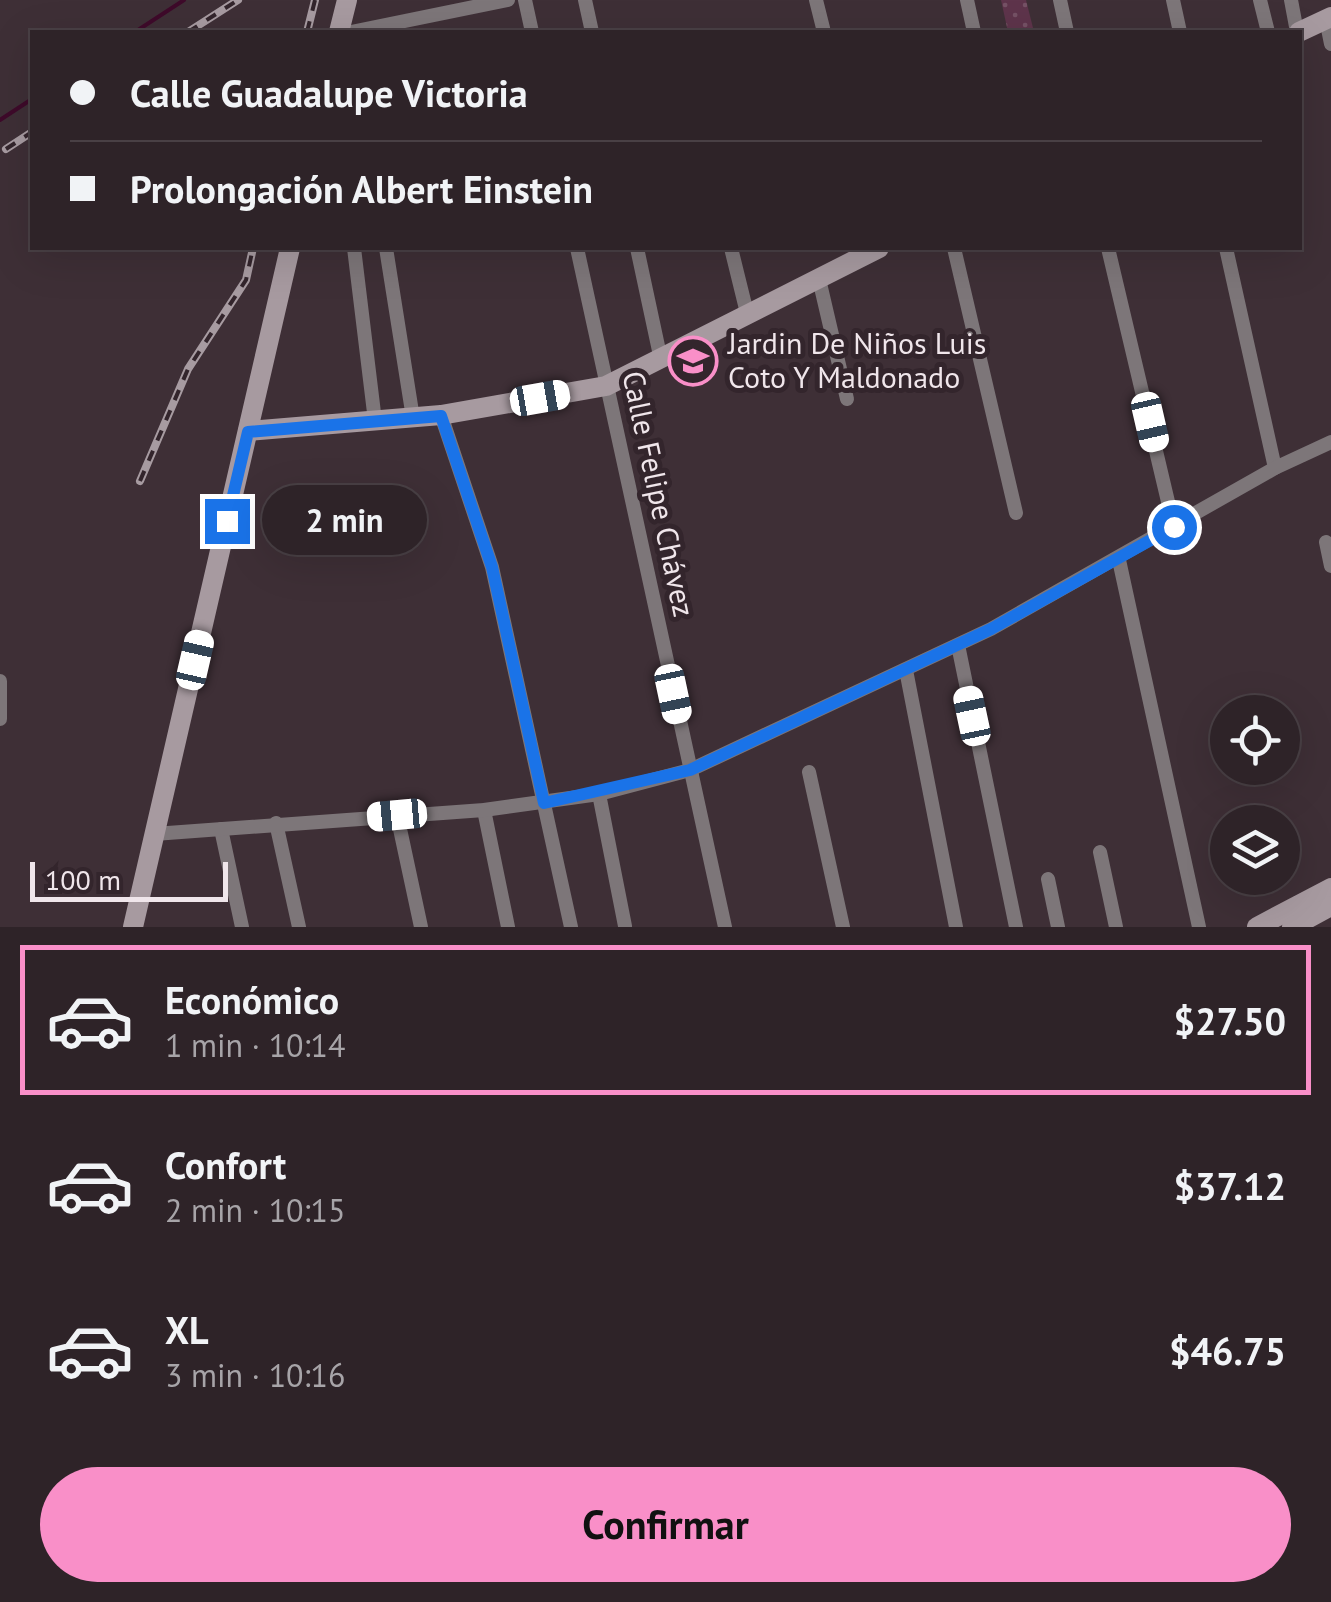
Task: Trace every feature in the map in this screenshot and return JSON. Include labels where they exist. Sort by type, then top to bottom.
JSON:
[{"type":"main road","points":[[344,30],[347,0]]},
{"type":"main road","points":[[1302,30],[1328,18]]},
{"type":"main road","points":[[133,927],[290,250]]},
{"type":"main road","points":[[248,432],[441,416],[606,386],[873,250]]},
{"type":"main road","points":[[1257,927],[1331,888]]},
{"type":"main road","points":[[1292,927],[1331,906]]},
{"type":"street","points":[[525,0],[532,30]]},
{"type":"street","points":[[585,0],[592,30]]},
{"type":"street","points":[[816,0],[824,30]]},
{"type":"street","points":[[967,0],[974,30]]},
{"type":"street","points":[[1060,0],[1067,30]]},
{"type":"street","points":[[1174,0],[1180,30]]},
{"type":"street","points":[[1260,0],[1268,30]]},
{"type":"street","points":[[1291,0],[1298,30]]},
{"type":"street","points":[[354,30],[500,1]]},
{"type":"street","points":[[1328,18],[1331,44]]},
{"type":"street","points":[[354,250],[375,421]]},
{"type":"street","points":[[386,250],[413,418]]},
{"type":"street","name":"Calle Felipe Chávez","points":[[577,250],[725,927]]},
{"type":"street","points":[[637,250],[661,360]]},
{"type":"street","points":[[731,250],[747,313]]},
{"type":"street","points":[[954,250],[1016,513]]},
{"type":"street","points":[[1108,250],[1174,527]]},
{"type":"street","points":[[1226,250],[1275,468]]},
{"type":"street","points":[[820,279],[847,399]]},
{"type":"street","points":[[441,416],[489,557],[571,927]]},
{"type":"street","points":[[154,834],[544,803],[599,794],[690,770],[958,645],[1120,560],[1275,468],[1331,442]]},
{"type":"street","points":[[1326,542],[1331,566]]},
{"type":"street","points":[[1120,560],[1199,927]]},
{"type":"street","points":[[958,645],[1016,927]]},
{"type":"street","points":[[906,670],[956,927]]},
{"type":"street","points":[[0,682],[0,719]]},
{"type":"street","points":[[810,772],[843,927]]},
{"type":"street","points":[[599,794],[625,926]]},
{"type":"street","points":[[484,810],[508,927]]},
{"type":"street","points":[[397,815],[421,927]]},
{"type":"street","points":[[276,823],[298,927]]},
{"type":"street","points":[[221,828],[242,927]]},
{"type":"street","points":[[1100,852],[1116,927]]},
{"type":"street","points":[[1048,878],[1058,927]]},
{"type":"shaded area","points":[[1001,0],[1026,0],[1034,30],[1008,30]]},
{"type":"waterway","points":[[138,30],[184,0]]},
{"type":"waterway","points":[[0,120],[30,100]]},
{"type":"railway","points":[[191,30],[238,0]]},
{"type":"railway","points":[[308,30],[315,0]]},
{"type":"railway","points":[[6,149],[30,133]]},
{"type":"railway","points":[[140,481],[188,369],[246,280],[253,250]]},
{"type":"place","name":"Jardin De Niños Luis Coto Y Maldonado","points":[[693,361]]},
{"type":"route","points":[[227,521],[248,432],[441,416],[492,567],[544,803],[599,794],[690,770],[991,629],[1174,527]]}]
